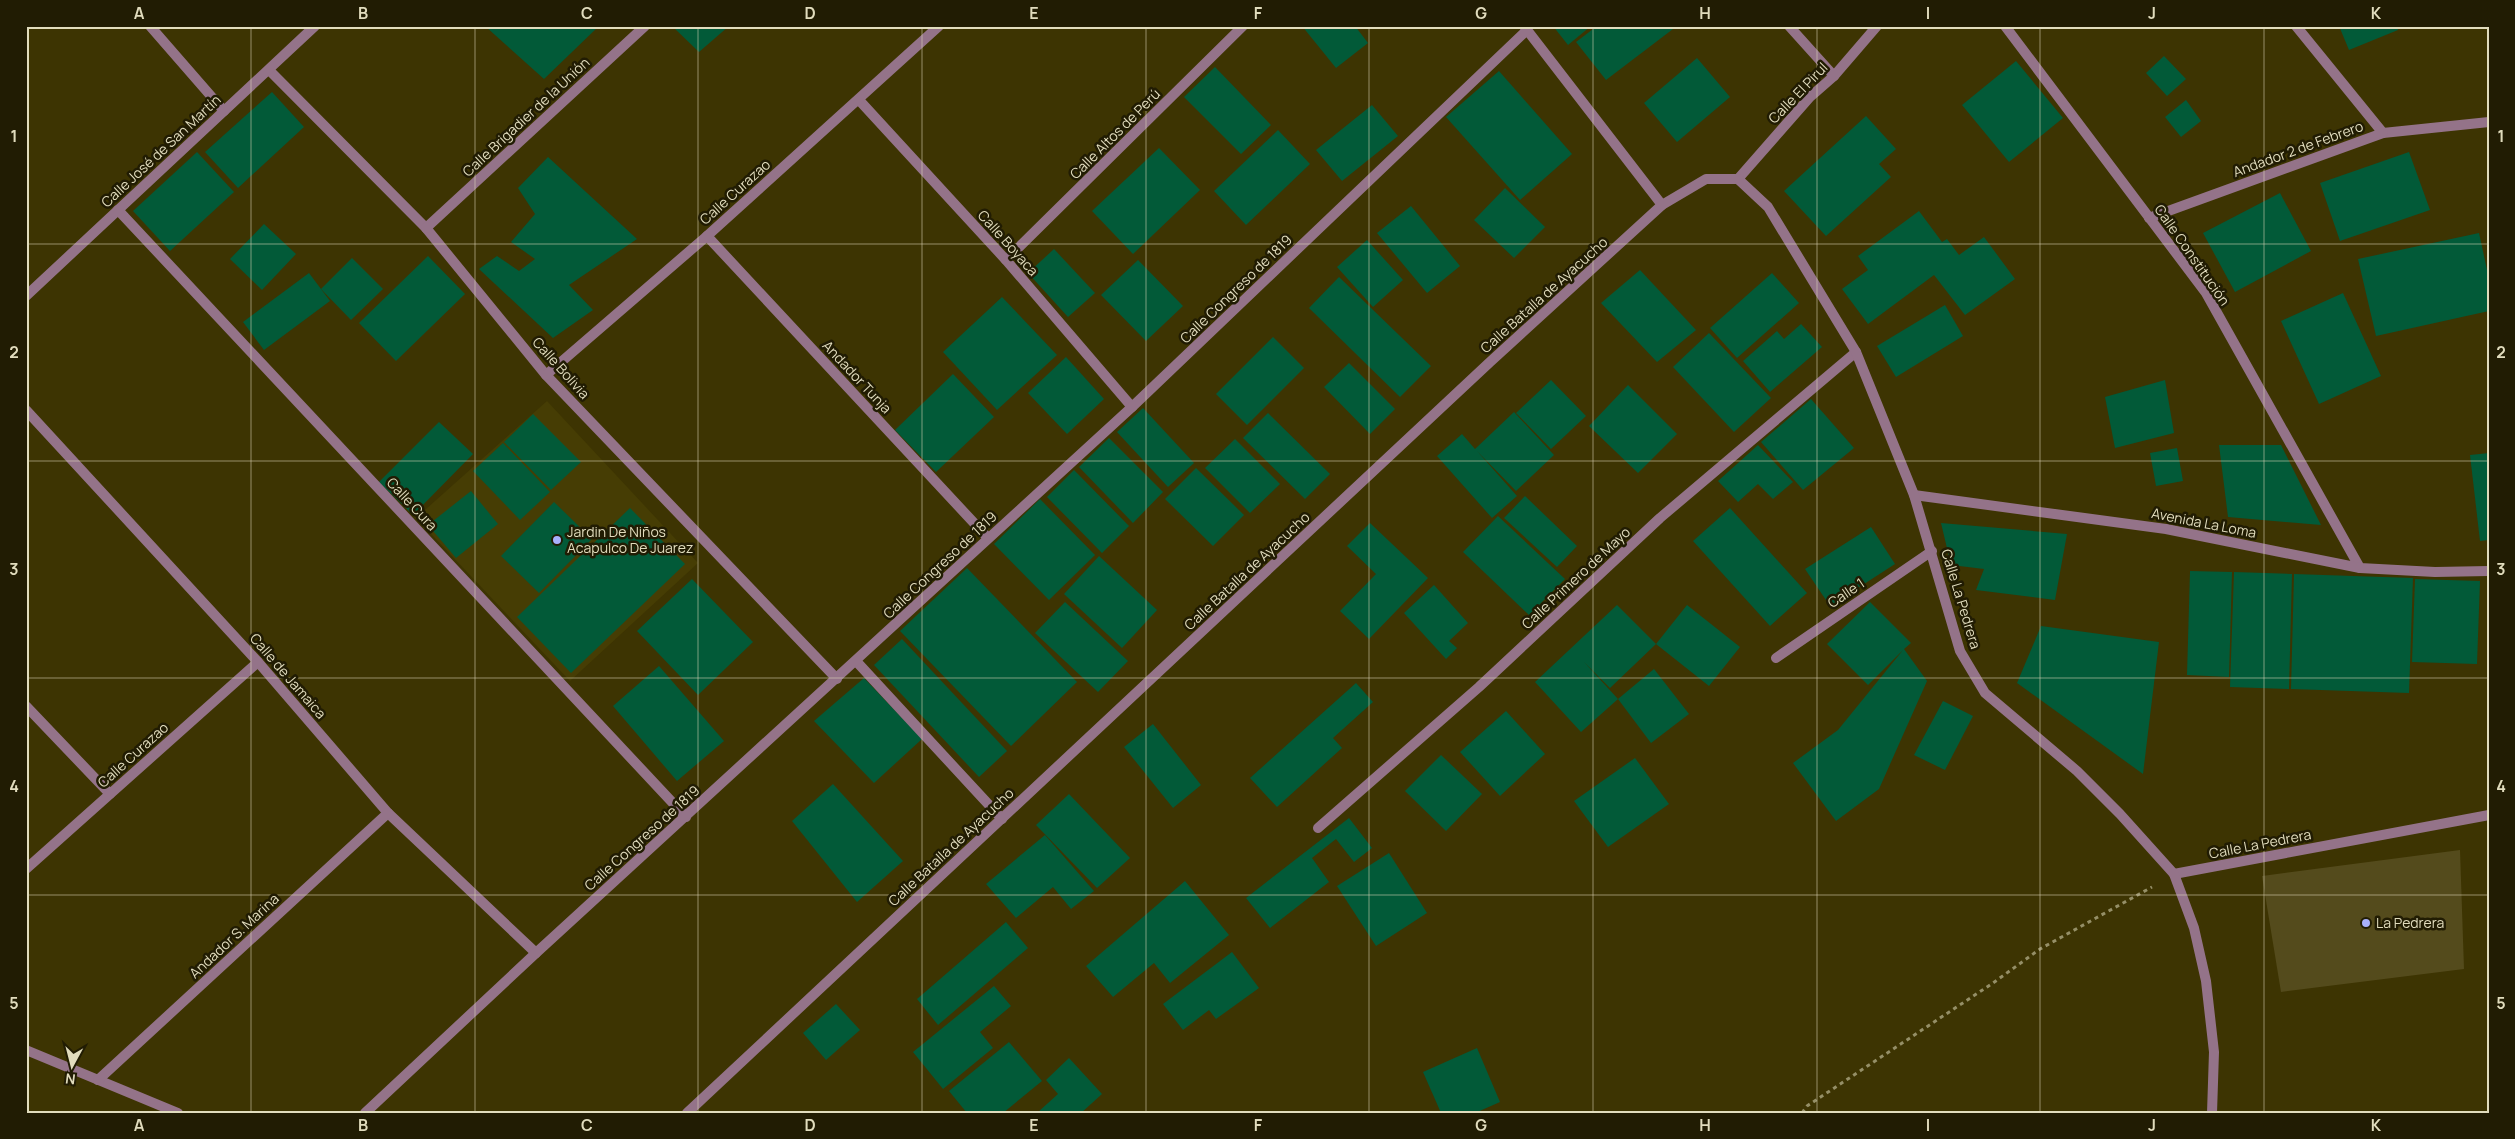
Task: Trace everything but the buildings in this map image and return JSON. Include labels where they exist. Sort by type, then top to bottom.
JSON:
[{"type":"street","points":[[150,26],[224,111]]},
{"type":"street","name":"Calle José de San Martín","points":[[26,296],[315,26]]},
{"type":"street","name":"Calle Brigadier de la Unión","points":[[426,228],[645,26]]},
{"type":"street","name":"Calle Curazao","points":[[546,375],[706,236],[940,26]]},
{"type":"street","name":"Calle Altos de Perú","points":[[1006,260],[1243,26]]},
{"type":"street","points":[[1789,26],[1834,76]]},
{"type":"street","name":"Calle El Pirul","points":[[1738,179],[1810,97],[1834,76],[1877,26]]},
{"type":"street","name":"Calle Constitución","points":[[2005,26],[2206,293],[2360,568]]},
{"type":"street","name":"Andador 2 de Febrero","points":[[2149,218],[2383,133],[2296,26]]},
{"type":"street","points":[[1526,28],[1662,205],[1706,179],[1738,179]]},
{"type":"street","name":"Calle Congreso de 1819","points":[[365,1113],[536,953],[856,662],[988,538],[1132,407],[1526,28]]},
{"type":"street","name":"Calle Bolivia","points":[[269,70],[426,228],[546,375],[837,679]]},
{"type":"street","name":"Calle Boyaca","points":[[859,100],[1006,260],[1132,407]]},
{"type":"street","points":[[2383,133],[2489,122]]},
{"type":"street","name":"Calle La Pedrera","points":[[1738,179],[1768,207],[1856,352],[1914,495],[1960,651],[1985,693],[2077,772],[2120,814],[2174,874],[2489,816]]},
{"type":"street","name":"Calle Batalla de Ayacucho","points":[[687,1113],[1490,362],[1662,205]]},
{"type":"street","name":"Calle Cura","points":[[118,210],[686,817]]},
{"type":"street","name":"Andador Tunja","points":[[706,236],[988,538]]},
{"type":"street","name":"Calle Primero de Mayo","points":[[1318,828],[1479,687],[1660,518],[1856,352]]},
{"type":"street","name":"Calle de Jamaica","points":[[26,410],[258,662],[388,813],[536,953]]},
{"type":"street","name":"Avenida La Loma","points":[[1914,495],[2166,529],[2360,568],[2435,572],[2489,571]]},
{"type":"street","name":"Calle 1","points":[[1776,658],[1932,551]]},
{"type":"street","name":"Calle Curazao","points":[[26,869],[258,662]]},
{"type":"street","points":[[856,662],[1002,819]]},
{"type":"street","points":[[26,706],[110,794]]},
{"type":"street","name":"Andador S. Marina","points":[[98,1080],[388,813]]},
{"type":"street","points":[[2174,874],[2194,928],[2206,981],[2214,1052],[2212,1113]]},
{"type":"street","points":[[26,1050],[178,1113]]},
{"type":"path","points":[[1802,1113],[1808,1106],[1993,983],[2040,949],[2174,874]]},
{"type":"shaded area","name":"Jardin De Niños Acapulco De Juarez","points":[[547,401],[698,563],[570,681],[416,518]]},
{"type":"shaded area","name":"La Pedrera","points":[[2460,850],[2464,969],[2281,992],[2262,876]]},
{"type":"place","name":"Jardin De Niños Acapulco De Juarez","points":[[557,540]]},
{"type":"place","name":"La Pedrera","points":[[2366,923]]}]
